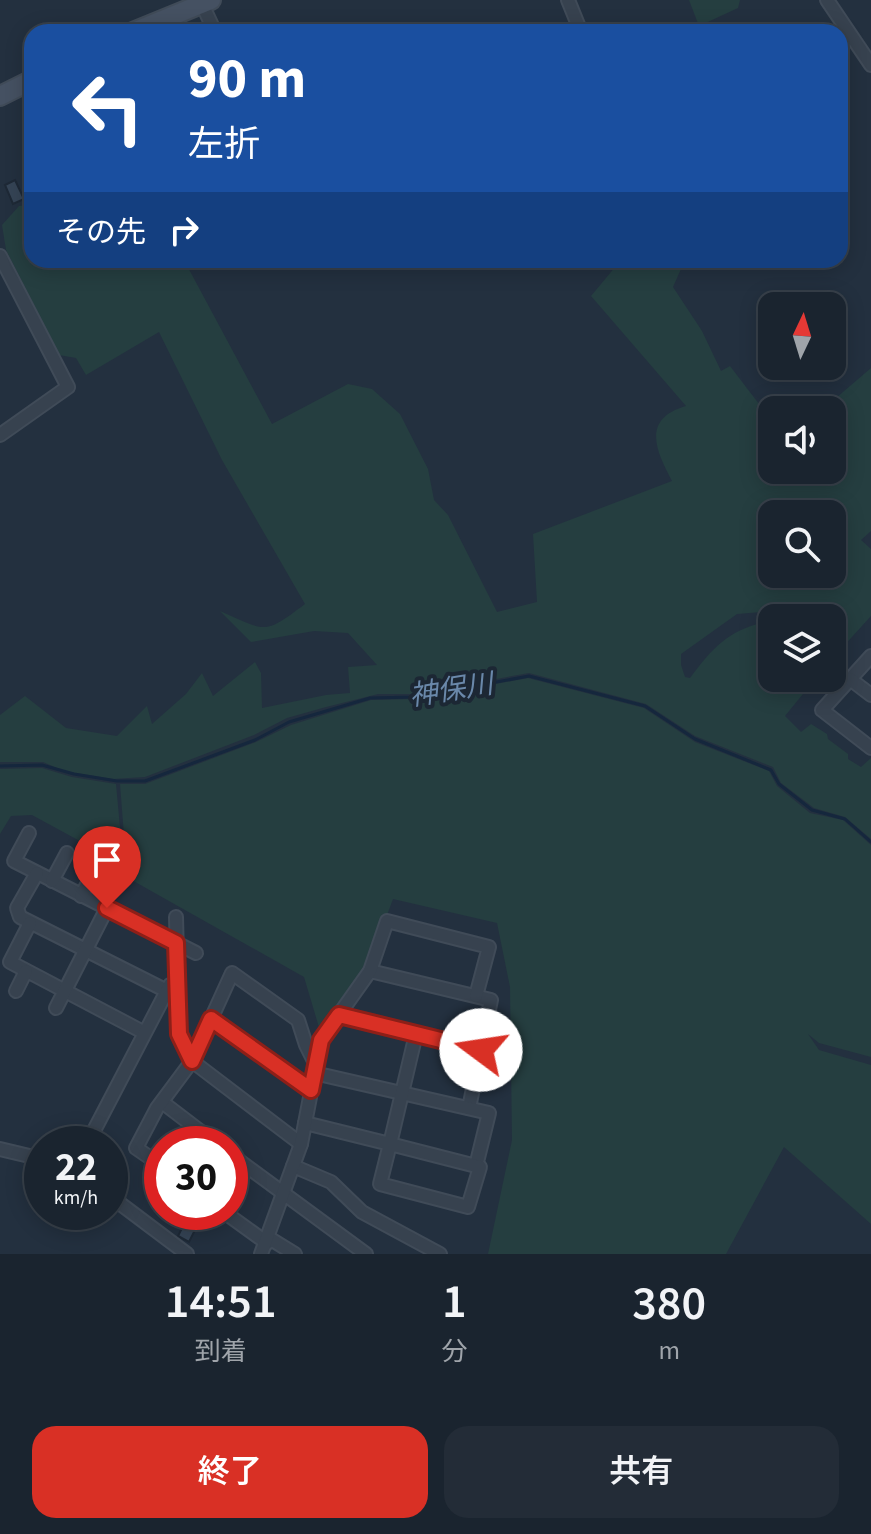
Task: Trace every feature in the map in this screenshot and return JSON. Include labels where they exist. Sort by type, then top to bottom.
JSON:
[{"type":"main road","points":[[152,24],[206,2]]},
{"type":"main road","points":[[0,96],[24,84]]},
{"type":"street","points":[[568,0],[578,24]]},
{"type":"street","points":[[827,0],[843,24]]},
{"type":"street","points":[[206,2],[213,24]]},
{"type":"street","points":[[848,31],[871,65]]},
{"type":"street","points":[[0,256],[68,387],[0,435]]},
{"type":"street","points":[[871,656],[822,710],[871,748]]},
{"type":"street","points":[[850,679],[871,695]]},
{"type":"street","points":[[29,833],[14,861],[196,953]]},
{"type":"street","points":[[52,881],[67,853]]},
{"type":"street","points":[[81,896],[96,868]]},
{"type":"street","points":[[37,873],[17,908],[20,917],[167,991]]},
{"type":"street","points":[[56,1008],[107,908]]},
{"type":"street","points":[[176,917],[179,1034],[192,1061],[301,1144]]},
{"type":"street","points":[[266,1245],[301,1144],[321,1040],[370,971],[387,921],[489,947],[476,996]]},
{"type":"street","points":[[30,923],[10,962],[143,1032]]},
{"type":"street","points":[[16,991],[26,971]]},
{"type":"street","points":[[370,971],[491,1000],[469,1108]]},
{"type":"street","points":[[148,1126],[192,1061],[232,973],[298,1020],[315,1068]]},
{"type":"street","points":[[96,1126],[143,1032],[176,975]]},
{"type":"street","points":[[339,1015],[481,1050]]},
{"type":"street","points":[[211,1019],[311,1090]]},
{"type":"street","points":[[305,1123],[390,1144],[480,1167],[468,1207],[380,1184],[390,1144],[416,1034]]},
{"type":"street","points":[[315,1068],[402,1093],[489,1113],[476,1166]]},
{"type":"street","points":[[162,1102],[193,1126]]},
{"type":"street","points":[[144,1134],[136,1148],[144,1154]]},
{"type":"street","points":[[0,1149],[24,1155]]},
{"type":"street","points":[[293,1166],[331,1182],[362,1212],[440,1254]]},
{"type":"street","points":[[248,1168],[366,1254]]},
{"type":"street","points":[[128,1210],[187,1254]]},
{"type":"street","points":[[247,1230],[266,1245],[295,1254]]},
{"type":"green space","points":[[689,0],[740,0],[738,8],[698,24]]},
{"type":"green space","points":[[24,205],[24,268],[188,268],[272,424],[348,384],[372,389],[400,414],[428,469],[434,500],[448,515],[497,612],[537,602],[533,534],[672,481],[661,458],[656,437],[663,419],[686,406],[591,296],[614,268],[681,268],[673,287],[702,331],[721,371],[730,366],[758,403],[758,484],[846,484],[846,396],[838,396],[871,368],[871,531],[861,540],[871,549],[871,616],[846,644],[846,604],[758,604],[758,612],[737,614],[681,654],[681,665],[685,677],[690,678],[724,640],[758,624],[758,692],[805,692],[785,716],[801,732],[811,724],[827,734],[828,739],[848,754],[848,759],[861,767],[871,758],[871,839],[845,817],[814,808],[781,783],[773,767],[695,736],[646,704],[529,673],[415,694],[378,694],[326,707],[287,718],[254,735],[145,777],[113,779],[64,771],[43,762],[0,762],[0,715],[25,696],[66,728],[117,736],[147,706],[152,724],[186,694],[202,673],[213,696],[255,662],[261,673],[262,708],[350,693],[348,667],[377,665],[348,633],[314,631],[251,642],[220,611],[265,627],[281,621],[305,604],[222,460],[159,332],[86,375],[76,358],[59,355],[6,250],[2,225],[19,206]]},
{"type":"green space","points":[[528,678],[644,708],[695,742],[769,771],[777,786],[810,813],[843,820],[871,845],[871,1057],[819,1043],[808,1034],[819,1050],[871,1065],[871,1224],[784,1147],[726,1254],[488,1254],[512,1140],[510,987],[497,923],[393,899],[365,974],[321,1034],[304,977],[105,865],[111,858],[32,815],[11,816],[0,834],[0,769],[42,768],[72,777],[116,784],[122,849],[125,849],[120,784],[145,784],[256,742],[291,725],[371,700],[415,699]]},
{"type":"building","points":[[15,180],[24,199],[13,204],[5,185]]},
{"type":"building","points":[[181,1230],[195,1230],[189,1242],[178,1236]]},
{"type":"waterway","name":"神保川","points":[[0,766],[42,765],[117,781],[145,781],[255,740],[289,722],[370,698],[415,697],[529,676],[645,706],[695,739],[771,770],[779,784],[812,810],[845,819],[871,842]]},
{"type":"route","points":[[107,908],[176,943],[179,1034],[192,1061],[211,1019],[311,1090],[321,1040],[339,1015],[481,1050]]}]
